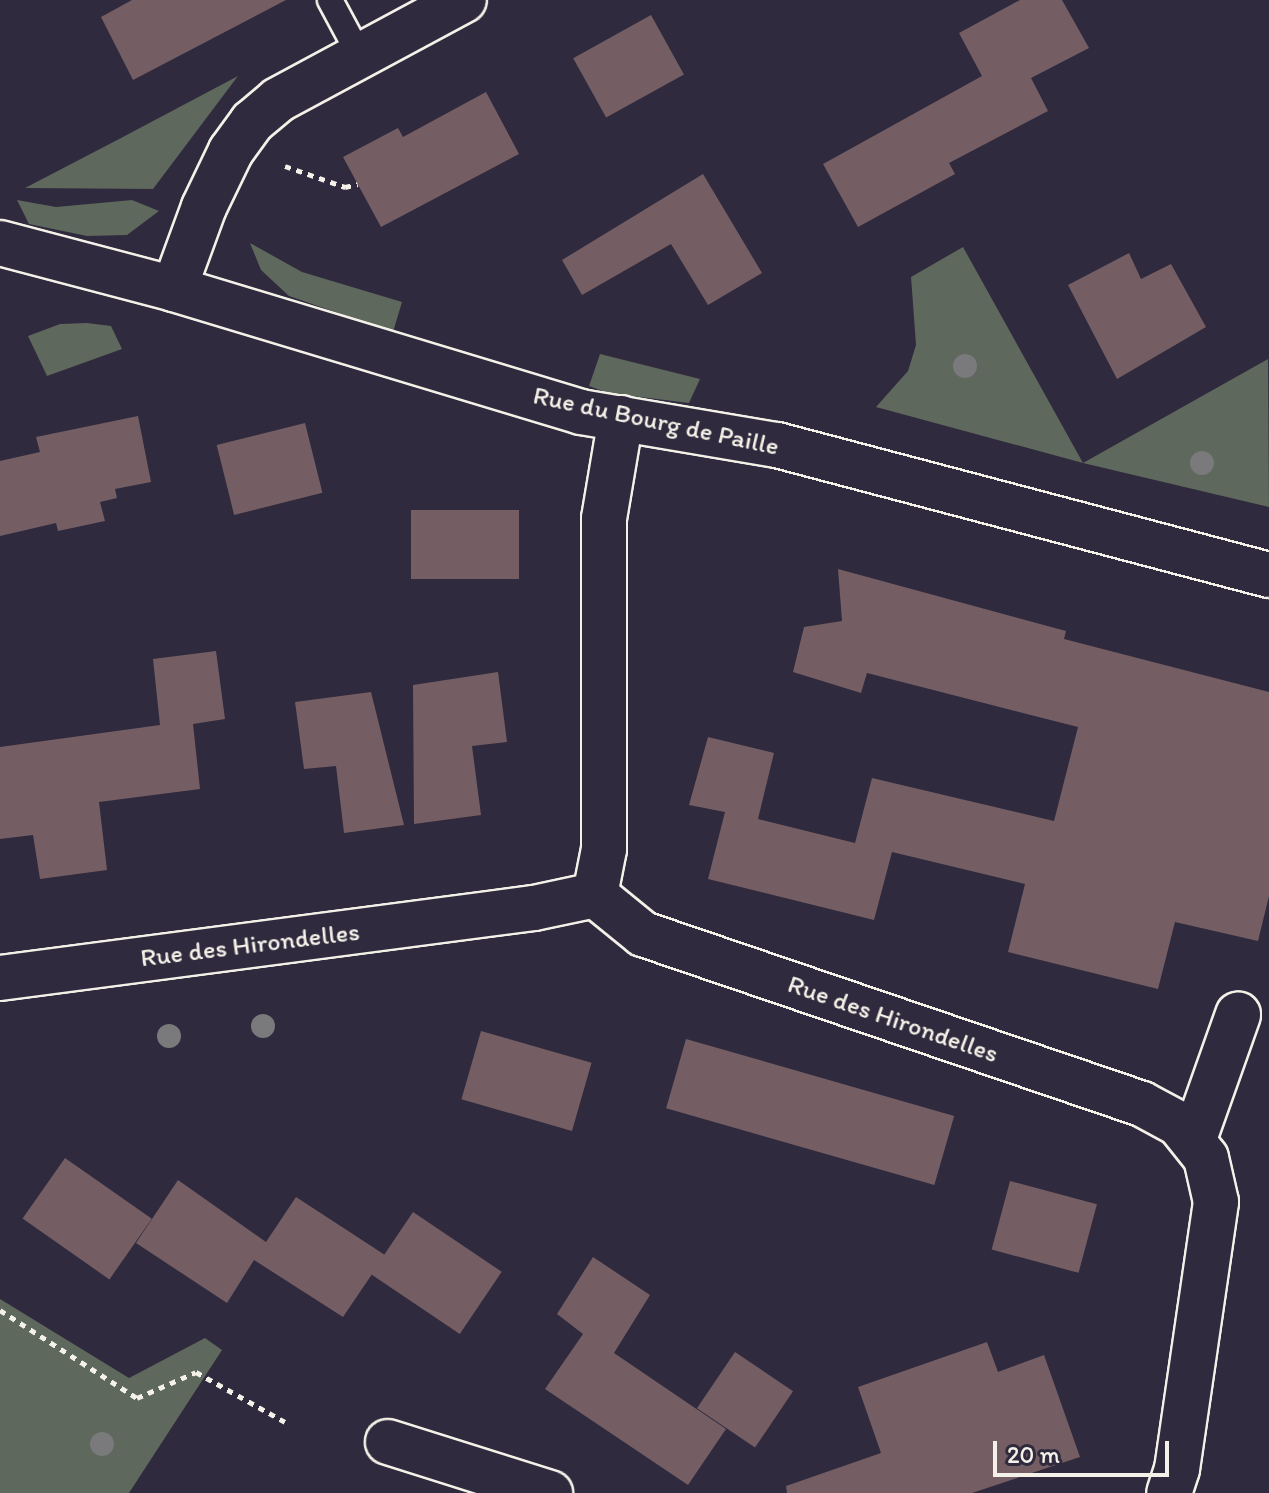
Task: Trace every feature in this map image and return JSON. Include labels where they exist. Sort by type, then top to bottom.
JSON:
[{"type":"street","points":[[174,289],[204,207],[240,135],[278,100],[464,0]]},
{"type":"street","name":"Rue du Bourg de Paille","points":[[2,249],[174,289],[581,412],[777,445],[1269,575]]},
{"type":"street","points":[[595,895],[604,849],[604,519],[621,418]]},
{"type":"street","name":"Rue des Hirondelles","points":[[0,978],[534,908],[595,895],[643,934],[1142,1104],[1179,1124],[1194,1139],[1213,1179],[1216,1202],[1177,1469],[1169,1493]]},
{"type":"street","points":[[1194,1139],[1238,1015]]},
{"type":"street","points":[[388,1442],[550,1493]]},
{"type":"lane","points":[[330,0],[360,56]]},
{"type":"path","points":[[279,164],[345,187],[358,184]]},
{"type":"path","points":[[0,1310],[137,1398],[196,1372],[285,1422]]},
{"type":"green space","points":[[238,76],[153,189],[25,188],[121,138]]},
{"type":"green space","points":[[17,200],[56,207],[132,200],[159,211],[127,235],[87,236],[29,224]]},
{"type":"green space","points":[[250,243],[302,272],[402,302],[393,332],[289,296],[261,270]]},
{"type":"green space","points":[[963,247],[1083,463],[876,407],[908,371],[916,345],[911,277]]},
{"type":"green space","points":[[60,324],[111,326],[122,349],[47,376],[28,336]]},
{"type":"green space","points":[[600,354],[700,379],[689,403],[608,393],[589,386]]},
{"type":"green space","points":[[1268,359],[1269,507],[1083,463]]},
{"type":"green space","points":[[0,1299],[129,1378],[205,1338],[222,1350],[129,1493],[0,1493]]},
{"type":"building","points":[[132,0],[286,0],[133,80],[101,17]]},
{"type":"building","points":[[1020,0],[1062,0],[1089,48],[1031,78],[1048,111],[949,163],[955,174],[858,227],[823,164],[982,76],[959,33]]},
{"type":"building","points":[[651,15],[684,74],[606,118],[573,58]]},
{"type":"building","points":[[486,92],[519,154],[381,227],[343,157],[398,128],[403,137]]},
{"type":"building","points":[[703,174],[762,273],[708,305],[671,244],[582,295],[562,260]]},
{"type":"building","points":[[1129,253],[1141,279],[1171,264],[1206,327],[1117,379],[1068,285]]},
{"type":"building","points":[[138,416],[151,482],[115,489],[117,498],[100,502],[105,521],[58,531],[56,523],[0,536],[0,461],[40,452],[36,437]]},
{"type":"building","points":[[305,423],[322,493],[234,515],[217,445]]},
{"type":"building","points":[[411,510],[519,510],[519,579],[411,579]]},
{"type":"building","points":[[838,569],[1066,631],[1064,639],[1269,692],[1269,896],[1258,941],[1175,922],[1158,989],[1008,952],[1025,884],[892,852],[874,920],[708,879],[725,812],[689,805],[708,737],[774,753],[758,819],[855,843],[872,778],[1054,821],[1078,727],[867,673],[861,693],[793,672],[804,627],[842,621]]},
{"type":"building","points":[[216,651],[225,719],[193,724],[200,789],[99,802],[107,870],[40,879],[33,835],[0,839],[0,747],[160,725],[153,659]]},
{"type":"building","points":[[498,672],[507,742],[472,746],[481,815],[414,824],[413,685]]},
{"type":"building","points":[[371,692],[404,825],[344,833],[336,766],[304,769],[295,702]]},
{"type":"building","points":[[481,1031],[592,1063],[572,1131],[461,1099]]},
{"type":"building","points":[[686,1039],[954,1116],[934,1185],[666,1108]]},
{"type":"building","points":[[65,1158],[152,1219],[109,1279],[23,1219]]},
{"type":"building","points":[[178,1180],[266,1242],[296,1197],[385,1255],[343,1317],[254,1260],[227,1303],[136,1243]]},
{"type":"building","points":[[1010,1181],[1097,1204],[1079,1273],[992,1250]]},
{"type":"building","points":[[413,1212],[502,1272],[460,1334],[371,1274]]},
{"type":"building","points":[[593,1257],[650,1295],[614,1353],[726,1429],[688,1485],[545,1389],[583,1334],[557,1314]]},
{"type":"building","points":[[987,1342],[998,1372],[1044,1355],[1080,1457],[972,1493],[787,1493],[786,1486],[881,1453],[858,1387]]},
{"type":"building","points":[[735,1352],[793,1391],[755,1448],[697,1408]]}]
